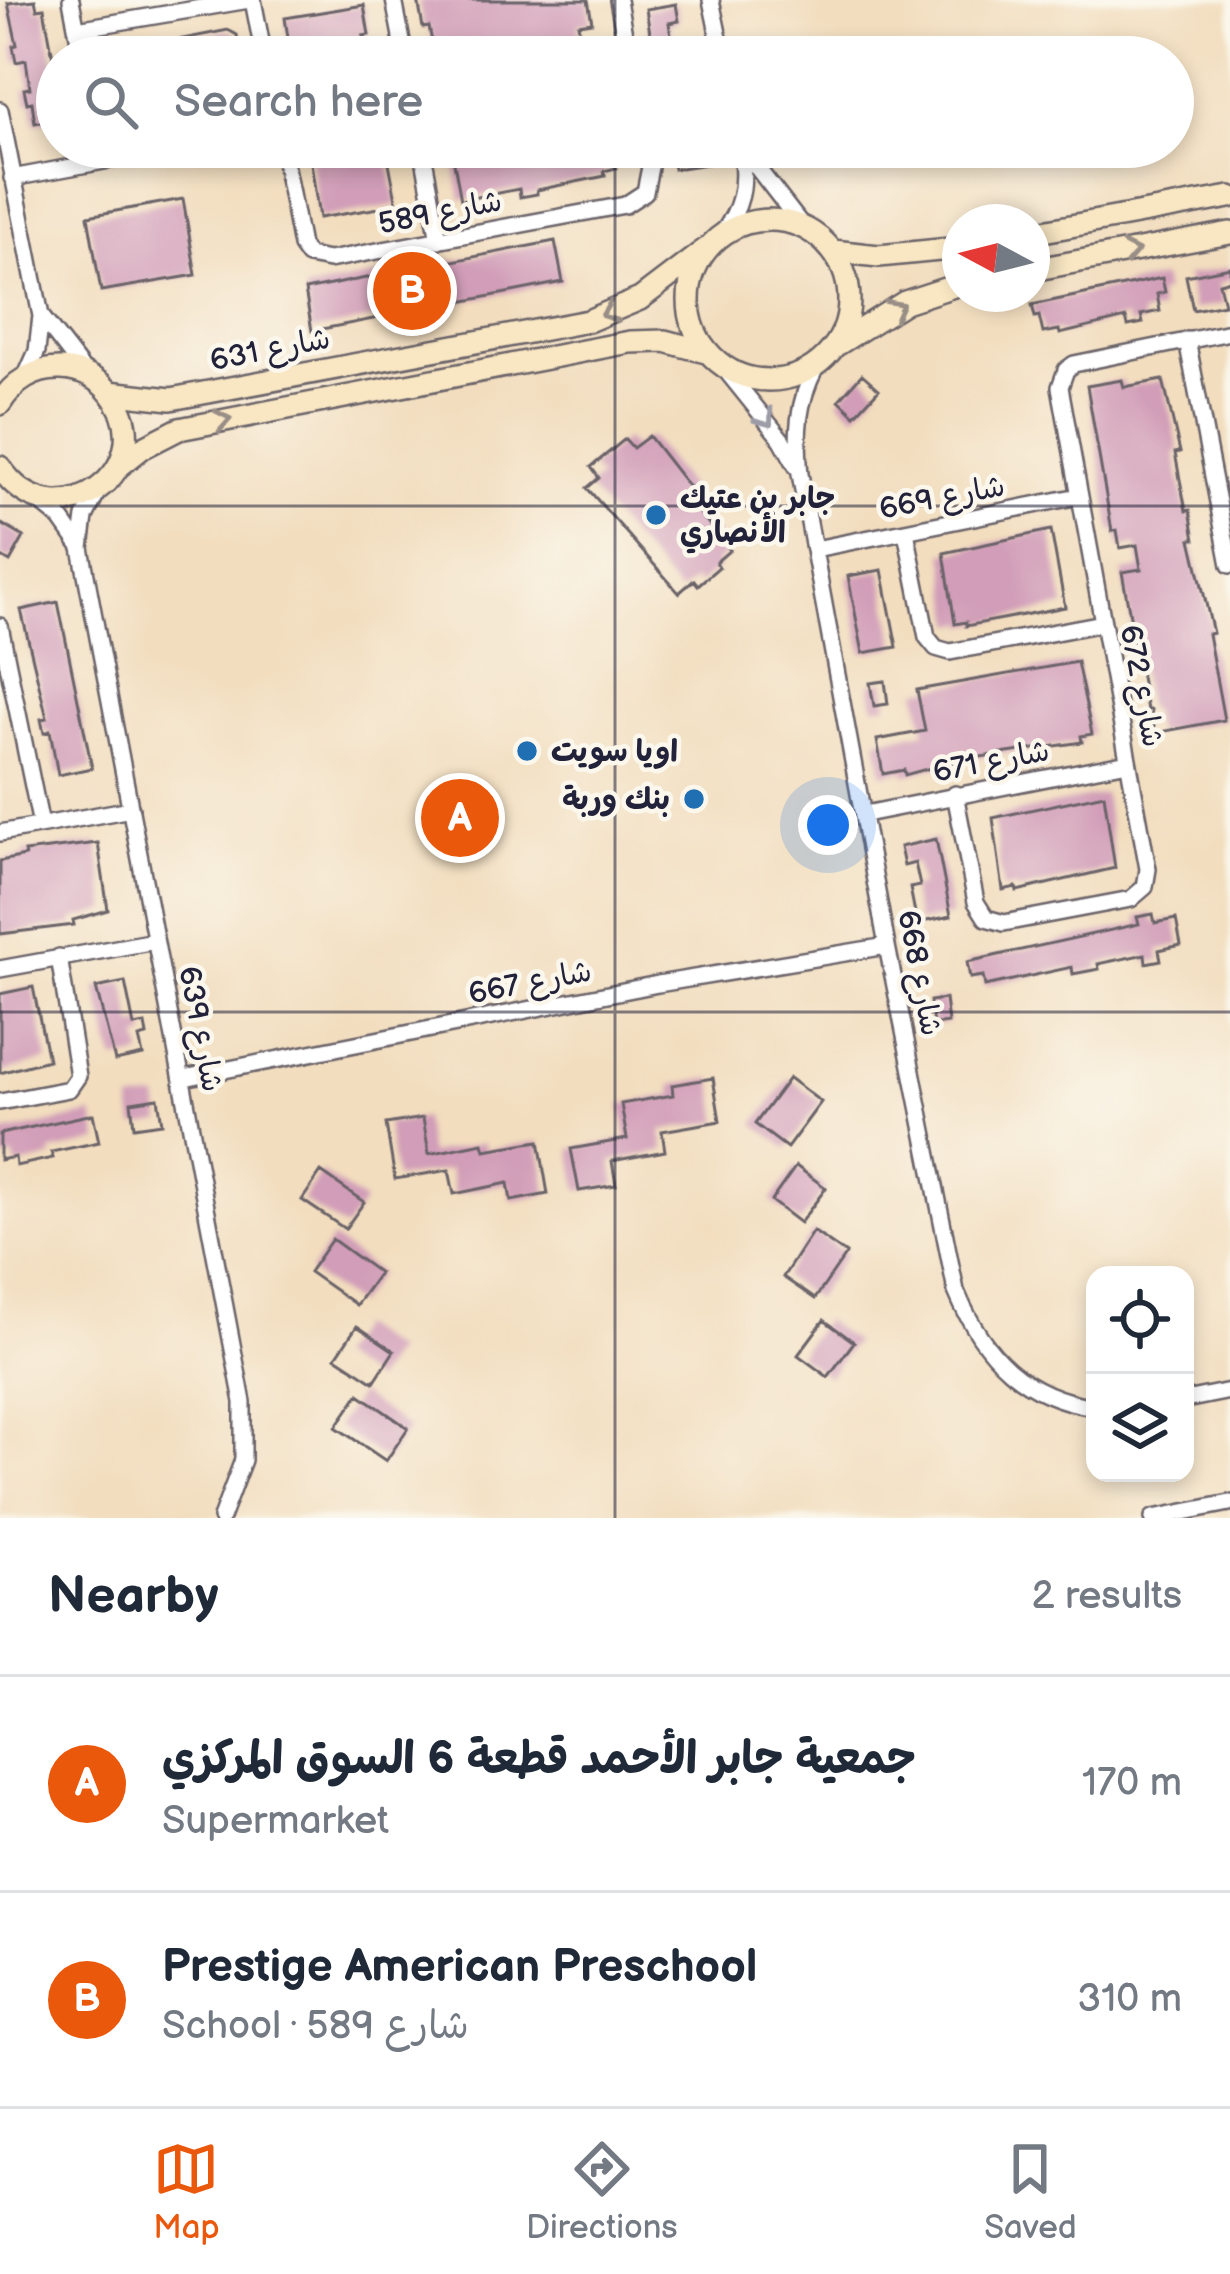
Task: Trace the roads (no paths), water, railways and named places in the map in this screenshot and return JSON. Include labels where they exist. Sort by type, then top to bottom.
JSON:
[{"type":"main road","points":[[1050,230],[1230,196]]},
{"type":"main road","points":[[837,344],[847,322],[850,297],[845,272],[833,250],[803,227],[774,219],[746,223],[713,243],[693,273],[688,301],[693,328],[706,352],[724,368],[754,380],[787,380],[816,367],[837,344],[904,302],[942,290]]},
{"type":"main road","points":[[1050,268],[1230,233]]},
{"type":"main road","name":"شارع 631","points":[[109,392],[170,398],[588,321],[640,299],[713,243]]},
{"type":"main road","points":[[833,250],[879,256],[942,250]]},
{"type":"main road","name":"شارع 631","points":[[100,489],[118,467],[158,438],[210,423],[630,342],[665,341],[706,352]]},
{"type":"main road","points":[[0,404],[25,378],[55,369],[86,374],[109,392],[125,428],[118,467]]},
{"type":"main road","points":[[4,475],[32,497],[67,502],[100,489]]},
{"type":"street","points":[[71,0],[78,36]]},
{"type":"street","points":[[77,29],[251,0],[259,36]]},
{"type":"street","points":[[394,0],[401,36]]},
{"type":"street","points":[[618,0],[624,36]]},
{"type":"street","points":[[711,0],[719,36]]},
{"type":"street","points":[[0,110],[41,316],[37,351],[25,378]]},
{"type":"street","points":[[12,178],[49,168]]},
{"type":"street","name":"شارع 589","points":[[286,168],[297,231],[308,256],[329,260],[626,205],[645,192],[650,168]]},
{"type":"street","points":[[426,168],[440,240]]},
{"type":"street","points":[[713,243],[737,214],[744,168]]},
{"type":"street","points":[[757,168],[803,227]]},
{"type":"street","points":[[41,316],[86,374]]},
{"type":"street","name":"شارع 672","points":[[955,794],[976,902],[986,918],[1004,922],[1131,899],[1144,887],[1148,869],[1060,387],[1066,370],[1074,364],[1230,332]]},
{"type":"street","points":[[1187,340],[1221,471],[1230,565]]},
{"type":"street","name":"شارع 668","points":[[816,367],[800,406],[796,432],[800,474],[956,1291],[970,1324],[1010,1374],[1034,1390],[1086,1406]]},
{"type":"street","name":"شارع 668","points":[[724,368],[782,440],[800,474]]},
{"type":"street","name":"شارع 639","points":[[100,489],[85,517],[81,548],[244,1416],[243,1460],[220,1518]]},
{"type":"street","name":"شارع 669","points":[[815,549],[1079,496]]},
{"type":"street","points":[[32,497],[61,519],[81,548]]},
{"type":"street","points":[[907,532],[927,637],[936,648],[950,652],[1102,623]]},
{"type":"street","points":[[0,626],[6,695],[41,825]]},
{"type":"street","name":"شارع 671","points":[[865,814],[1128,762]]},
{"type":"street","points":[[0,833],[131,808]]},
{"type":"street","points":[[0,968],[155,941]]},
{"type":"street","name":"شارع 667","points":[[184,1078],[658,984],[887,946]]},
{"type":"street","points":[[0,1102],[68,1089],[78,1076],[59,957]]},
{"type":"street","points":[[1194,1398],[1230,1391]]},
{"type":"street","points":[[1153,1518],[1230,1503]]},
{"type":"place","name":"Prestige American Preschool","points":[[412,291]]},
{"type":"place","name":"جابر بن عتيك الأنصاري","points":[[656,515]]},
{"type":"place","name":"اويا سويت","points":[[527,751]]},
{"type":"place","name":"بنك وربة","points":[[694,799]]},
{"type":"place","name":"جمعية جابر الأحمد قطعة 6 السوق المركزي","points":[[460,818]]}]
